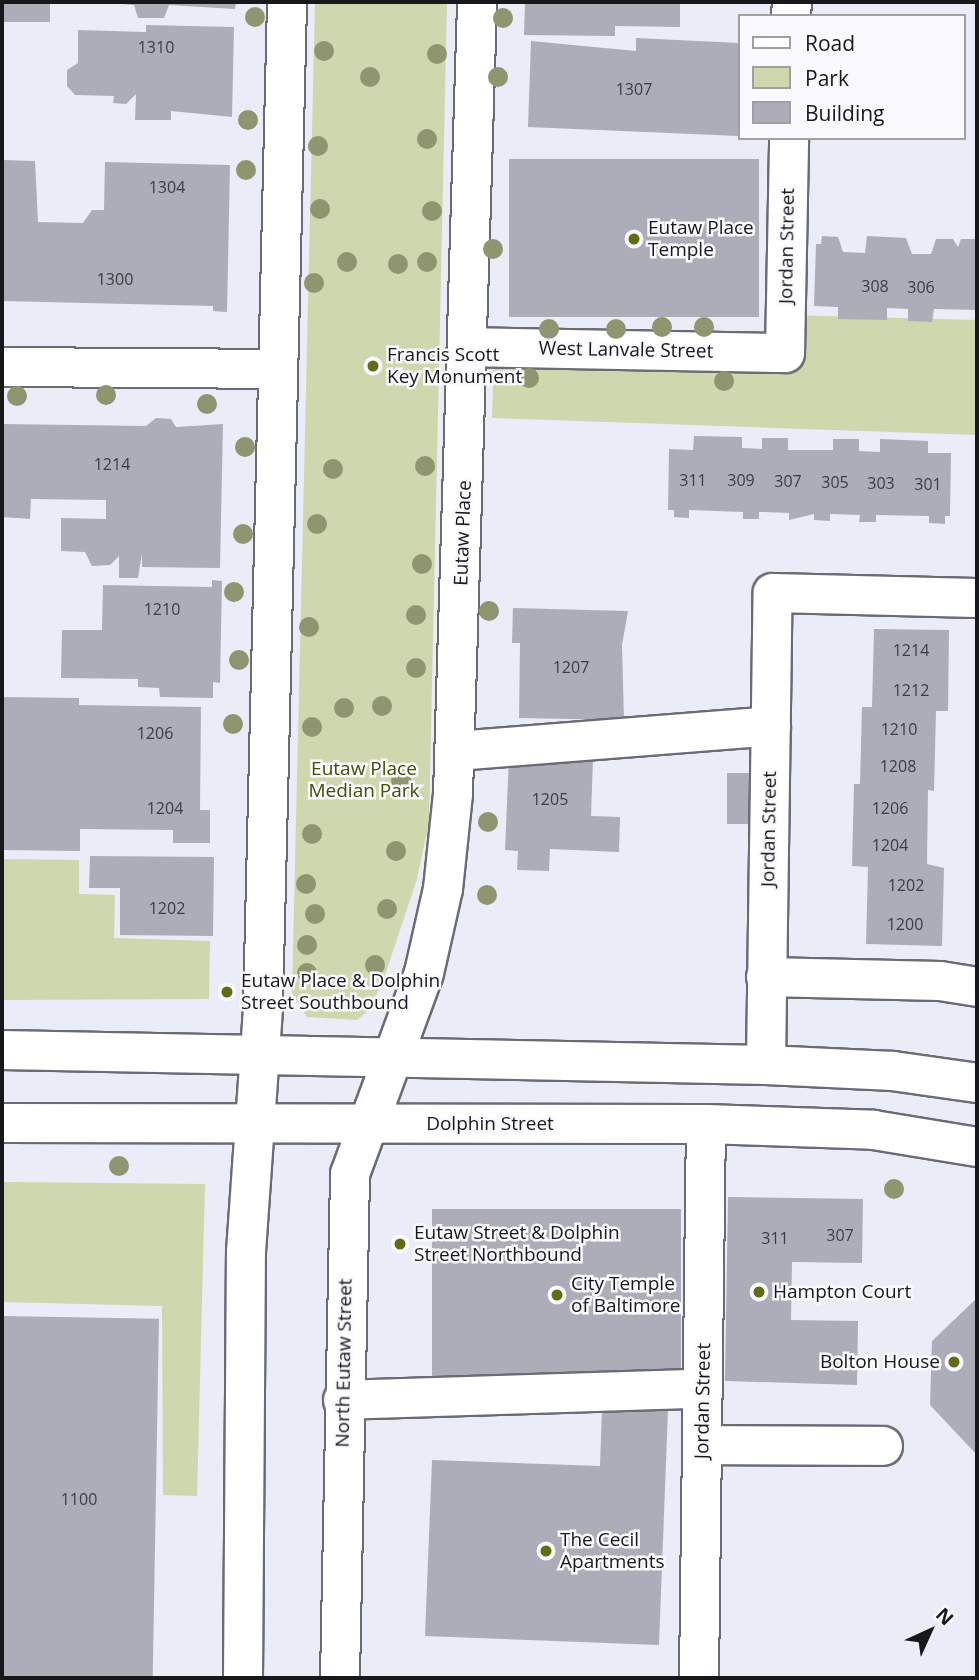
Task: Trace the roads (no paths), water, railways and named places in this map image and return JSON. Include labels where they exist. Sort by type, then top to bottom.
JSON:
[{"type":"street","points":[[243,1678],[246,1252],[260,1052],[287,2]]},
{"type":"street","name":"Eutaw Place","points":[[396,1057],[424,973],[443,889],[456,751],[477,2]]},
{"type":"street","name":"Jordan Street","points":[[785,353],[789,140]]},
{"type":"street","name":"West Lanvale Street","points":[[468,346],[785,353]]},
{"type":"street","points":[[2,367],[278,369]]},
{"type":"street","name":"Jordan Street","points":[[766,1065],[773,593],[977,598]]},
{"type":"street","points":[[456,751],[771,726]]},
{"type":"street","points":[[766,977],[940,981],[977,987]]},
{"type":"street","points":[[2,1050],[260,1052],[766,1065],[893,1071],[977,1083]]},
{"type":"street","name":"North Eutaw Street","points":[[340,1678],[343,1400],[350,1174],[367,1122],[396,1057]]},
{"type":"street","name":"Dolphin Street","points":[[2,1123],[256,1121],[706,1124],[874,1130],[977,1147]]},
{"type":"street","name":"Jordan Street","points":[[699,1678],[706,1124]]},
{"type":"street","points":[[343,1400],[703,1389]]},
{"type":"street","points":[[702,1445],[883,1446]]},
{"type":"place","name":"Eutaw Place Temple","points":[[634,239]]},
{"type":"place","name":"Francis Scott Key Monument","points":[[373,366]]},
{"type":"place","name":"Eutaw Place & Dolphin Street Southbound","points":[[227,992]]},
{"type":"place","name":"Eutaw Street & Dolphin Street Northbound","points":[[400,1244]]},
{"type":"place","name":"Hampton Court","points":[[759,1292]]},
{"type":"place","name":"City Temple of Baltimore","points":[[557,1295]]},
{"type":"place","name":"Bolton House","points":[[954,1362]]},
{"type":"place","name":"The Cecil Apartments","points":[[546,1551]]},
{"type":"park label","name":"Eutaw Place Median Park","points":[[364,780]]}]
